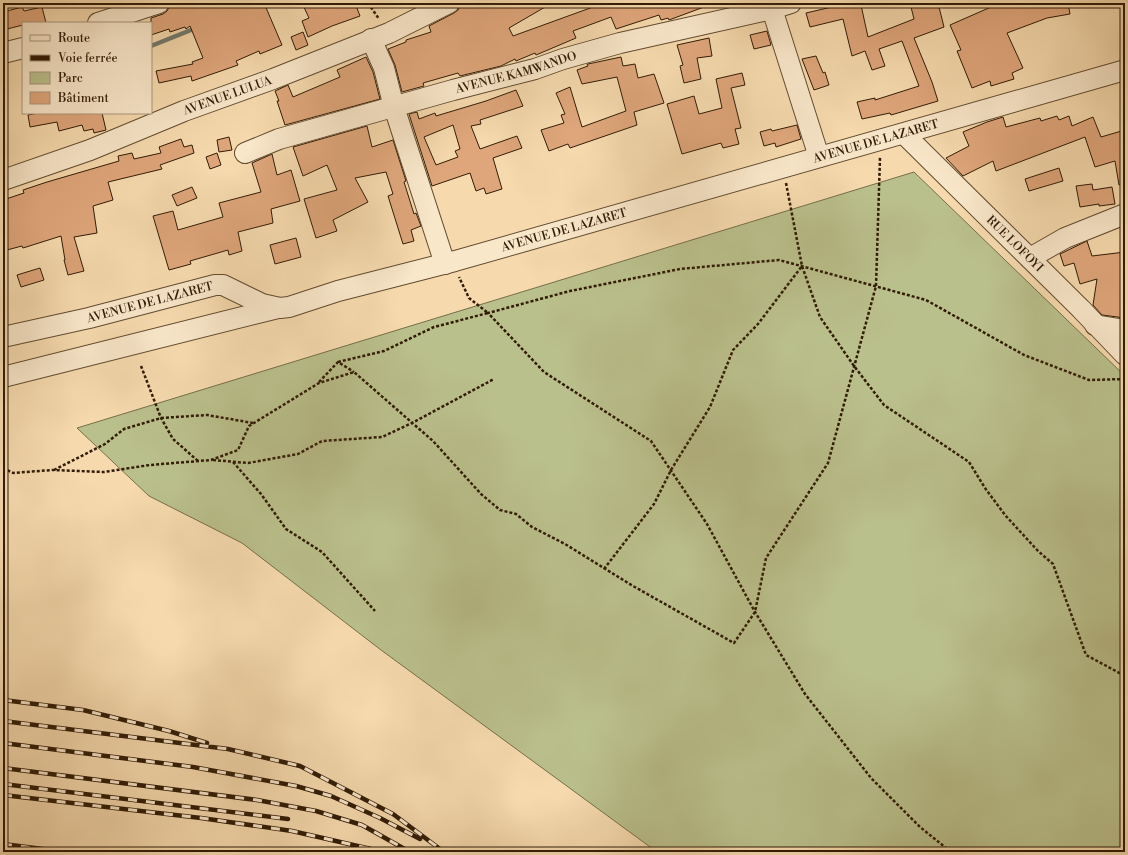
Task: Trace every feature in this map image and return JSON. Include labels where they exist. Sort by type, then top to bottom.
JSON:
[{"type":"street","points":[[101,22],[159,3]]},
{"type":"street","name":"AVENUE LULUA","points":[[3,180],[90,150],[184,111],[273,79],[389,33],[449,3]]},
{"type":"street","points":[[782,6],[819,157]]},
{"type":"street","name":"AVENUE KAMWANDO","points":[[245,153],[279,140],[535,69],[563,59],[620,43],[782,6]]},
{"type":"street","points":[[371,39],[384,68],[394,107],[450,263]]},
{"type":"street","points":[[3,53],[22,48]]},
{"type":"street","name":"AVENUE DE LAZARET","points":[[3,337],[89,318],[215,285],[223,285],[262,304],[280,308],[289,307],[338,291],[450,263],[1125,70]]},
{"type":"street","name":"RUE LOFOYI","points":[[904,134],[1030,258],[1125,355]]},
{"type":"street","points":[[1030,258],[1065,238],[1125,214]]},
{"type":"street","points":[[3,377],[280,308]]},
{"type":"street","points":[[1095,325],[1125,330]]},
{"type":"path","points":[[338,362],[354,372],[433,441],[480,494],[500,510],[516,514],[532,527],[565,544],[633,586],[734,643],[755,612],[766,558],[828,463],[876,286],[880,156]]},
{"type":"path","points":[[782,167],[802,266],[820,317],[884,406],[969,462],[985,488],[1005,515],[1038,551],[1053,564],[1086,655],[1125,676]]},
{"type":"path","points":[[319,383],[338,362],[384,351],[434,327],[570,291],[680,268],[779,260],[926,300],[1024,355],[1089,380],[1125,379]]},
{"type":"path","points":[[450,263],[456,270],[469,298],[488,313],[544,372],[651,441],[707,524],[755,612],[805,694],[871,778],[920,827],[951,852]]},
{"type":"path","points":[[604,569],[654,504],[671,470],[710,407],[733,350],[758,324],[802,266]]},
{"type":"path","points":[[141,366],[161,418],[173,439],[198,461]]},
{"type":"path","points":[[210,460],[238,450],[249,426],[319,383],[354,372]]},
{"type":"path","points":[[3,468],[13,473],[53,470],[104,472],[150,465],[210,460],[248,463],[298,454],[322,441],[382,437],[494,380]]},
{"type":"path","points":[[53,470],[104,444],[124,429],[161,418],[208,415],[254,423]]},
{"type":"path","points":[[233,462],[261,494],[286,529],[322,552],[375,611]]},
{"type":"green space","points":[[914,172],[1125,376],[1125,852],[657,852],[381,650],[242,543],[149,496],[77,428]]},
{"type":"building","points":[[181,3],[264,3],[282,45],[260,54],[259,51],[236,61],[238,65],[192,81],[191,76],[159,83],[156,71],[193,64],[192,62],[203,58],[190,26],[186,29],[185,27],[170,32],[169,29],[152,35],[151,18],[163,14],[169,7]]},
{"type":"building","points":[[302,3],[355,3],[360,16],[332,26],[308,37],[302,21],[309,18]]},
{"type":"building","points":[[467,3],[552,3],[509,28],[513,36],[604,3],[617,3],[618,7],[632,3],[712,4],[669,20],[668,18],[661,20],[659,15],[616,29],[611,17],[573,31],[576,38],[536,55],[535,53],[516,61],[515,59],[501,66],[460,76],[458,73],[423,83],[424,86],[402,92],[395,65],[388,49],[406,42],[406,40],[431,32],[429,26],[454,13],[460,6]]},
{"type":"building","points":[[851,3],[852,7],[861,5],[868,37],[914,19],[910,3],[938,3],[944,27],[914,38],[938,101],[891,115],[890,113],[862,119],[857,102],[875,98],[875,100],[919,86],[902,41],[879,49],[885,66],[872,70],[865,51],[852,56],[843,19],[810,27],[806,13]]},
{"type":"building","points":[[1000,3],[1068,3],[1070,14],[1047,18],[1007,33],[1023,68],[1012,73],[1014,79],[991,86],[990,81],[972,88],[957,51],[961,50],[950,25]]},
{"type":"building","points":[[22,7],[24,11],[42,7],[46,22],[22,22],[22,25],[3,30],[3,12]]},
{"type":"building","points":[[767,31],[771,45],[754,49],[750,35]]},
{"type":"building","points":[[303,32],[308,45],[296,50],[291,37]]},
{"type":"building","points":[[709,38],[712,56],[697,58],[701,79],[684,83],[680,66],[683,65],[677,45]]},
{"type":"building","points":[[816,56],[823,73],[825,72],[829,85],[814,90],[802,59]]},
{"type":"building","points":[[366,57],[373,72],[380,99],[285,125],[275,91],[288,85],[293,97],[340,77],[337,70]]},
{"type":"building","points":[[621,57],[623,66],[635,64],[638,78],[654,74],[664,103],[634,112],[637,125],[570,148],[568,144],[549,151],[541,130],[564,123],[561,115],[565,114],[556,93],[570,87],[582,127],[626,111],[617,77],[582,84],[577,70],[588,66],[587,64]]},
{"type":"building","points":[[742,73],[745,85],[731,88],[741,128],[735,129],[739,144],[723,148],[721,143],[682,154],[667,104],[694,96],[699,114],[722,108],[716,79]]},
{"type":"building","points":[[516,90],[523,106],[480,120],[481,124],[471,126],[480,149],[517,136],[522,148],[493,158],[502,189],[486,194],[484,188],[476,191],[470,173],[432,186],[409,114],[417,112],[419,119],[435,113],[436,116]],"holes":[[[453,125],[460,149],[455,151],[458,157],[436,165],[424,137]]]},
{"type":"building","points":[[102,114],[106,130],[94,133],[93,129],[84,131],[82,125],[59,131],[57,122],[30,127],[28,115]]},
{"type":"building","points":[[1057,116],[1059,120],[1069,116],[1072,126],[1093,117],[1101,137],[1125,130],[1125,184],[1119,185],[1115,161],[1095,167],[1085,137],[996,171],[993,161],[963,176],[946,158],[969,146],[963,132],[987,122],[1003,117],[1006,127],[1040,118],[1041,121]]},
{"type":"building","points":[[797,125],[801,139],[776,147],[775,143],[764,146],[760,132],[771,129],[772,131]]},
{"type":"building","points":[[367,126],[372,147],[393,140],[406,181],[404,182],[414,214],[416,213],[421,226],[411,230],[414,241],[403,244],[388,196],[393,194],[386,172],[355,178],[368,202],[333,220],[337,231],[316,238],[304,199],[337,190],[327,165],[303,176],[293,147]]},
{"type":"building","points":[[229,137],[232,150],[219,152],[217,140]]},
{"type":"building","points":[[181,139],[184,147],[192,145],[194,153],[160,165],[162,169],[108,182],[113,200],[93,206],[97,233],[74,237],[84,271],[68,275],[64,260],[61,236],[23,248],[22,246],[3,251],[3,200],[24,193],[23,190],[119,161],[118,156],[132,153],[134,159],[161,153],[159,147]]},
{"type":"building","points":[[217,153],[221,165],[210,169],[206,157]]},
{"type":"building","points":[[272,154],[277,175],[291,170],[300,201],[271,209],[273,223],[238,232],[242,251],[229,255],[228,250],[190,261],[191,264],[169,270],[153,216],[173,211],[178,230],[223,217],[219,203],[261,192],[252,163]]},
{"type":"building","points":[[1059,168],[1063,181],[1029,191],[1025,179]]},
{"type":"building","points":[[1092,184],[1093,190],[1112,187],[1115,204],[1099,206],[1099,204],[1080,207],[1076,186]]},
{"type":"building","points":[[192,187],[197,198],[177,206],[172,195]]},
{"type":"building","points":[[296,238],[301,257],[275,264],[270,245]]},
{"type":"building","points":[[1087,241],[1092,256],[1125,252],[1125,318],[1102,315],[1093,305],[1097,279],[1080,284],[1074,263],[1064,266],[1060,254]]},
{"type":"building","points":[[40,268],[44,280],[21,287],[17,275]]},
{"type":"waterway","points":[[152,46],[196,28]]},
{"type":"railway","points":[[3,700],[83,710],[169,731],[207,743]]},
{"type":"railway","points":[[3,721],[228,749],[300,766],[393,814],[444,852]]},
{"type":"railway","points":[[3,743],[193,767],[296,786],[331,796],[380,818],[420,839]]},
{"type":"railway","points":[[3,768],[257,800],[316,811],[362,825],[410,852]]},
{"type":"railway","points":[[3,784],[288,819]]},
{"type":"railway","points":[[3,795],[201,818],[292,831],[384,852]]},
{"type":"railway","points":[[3,844],[66,852]]}]
